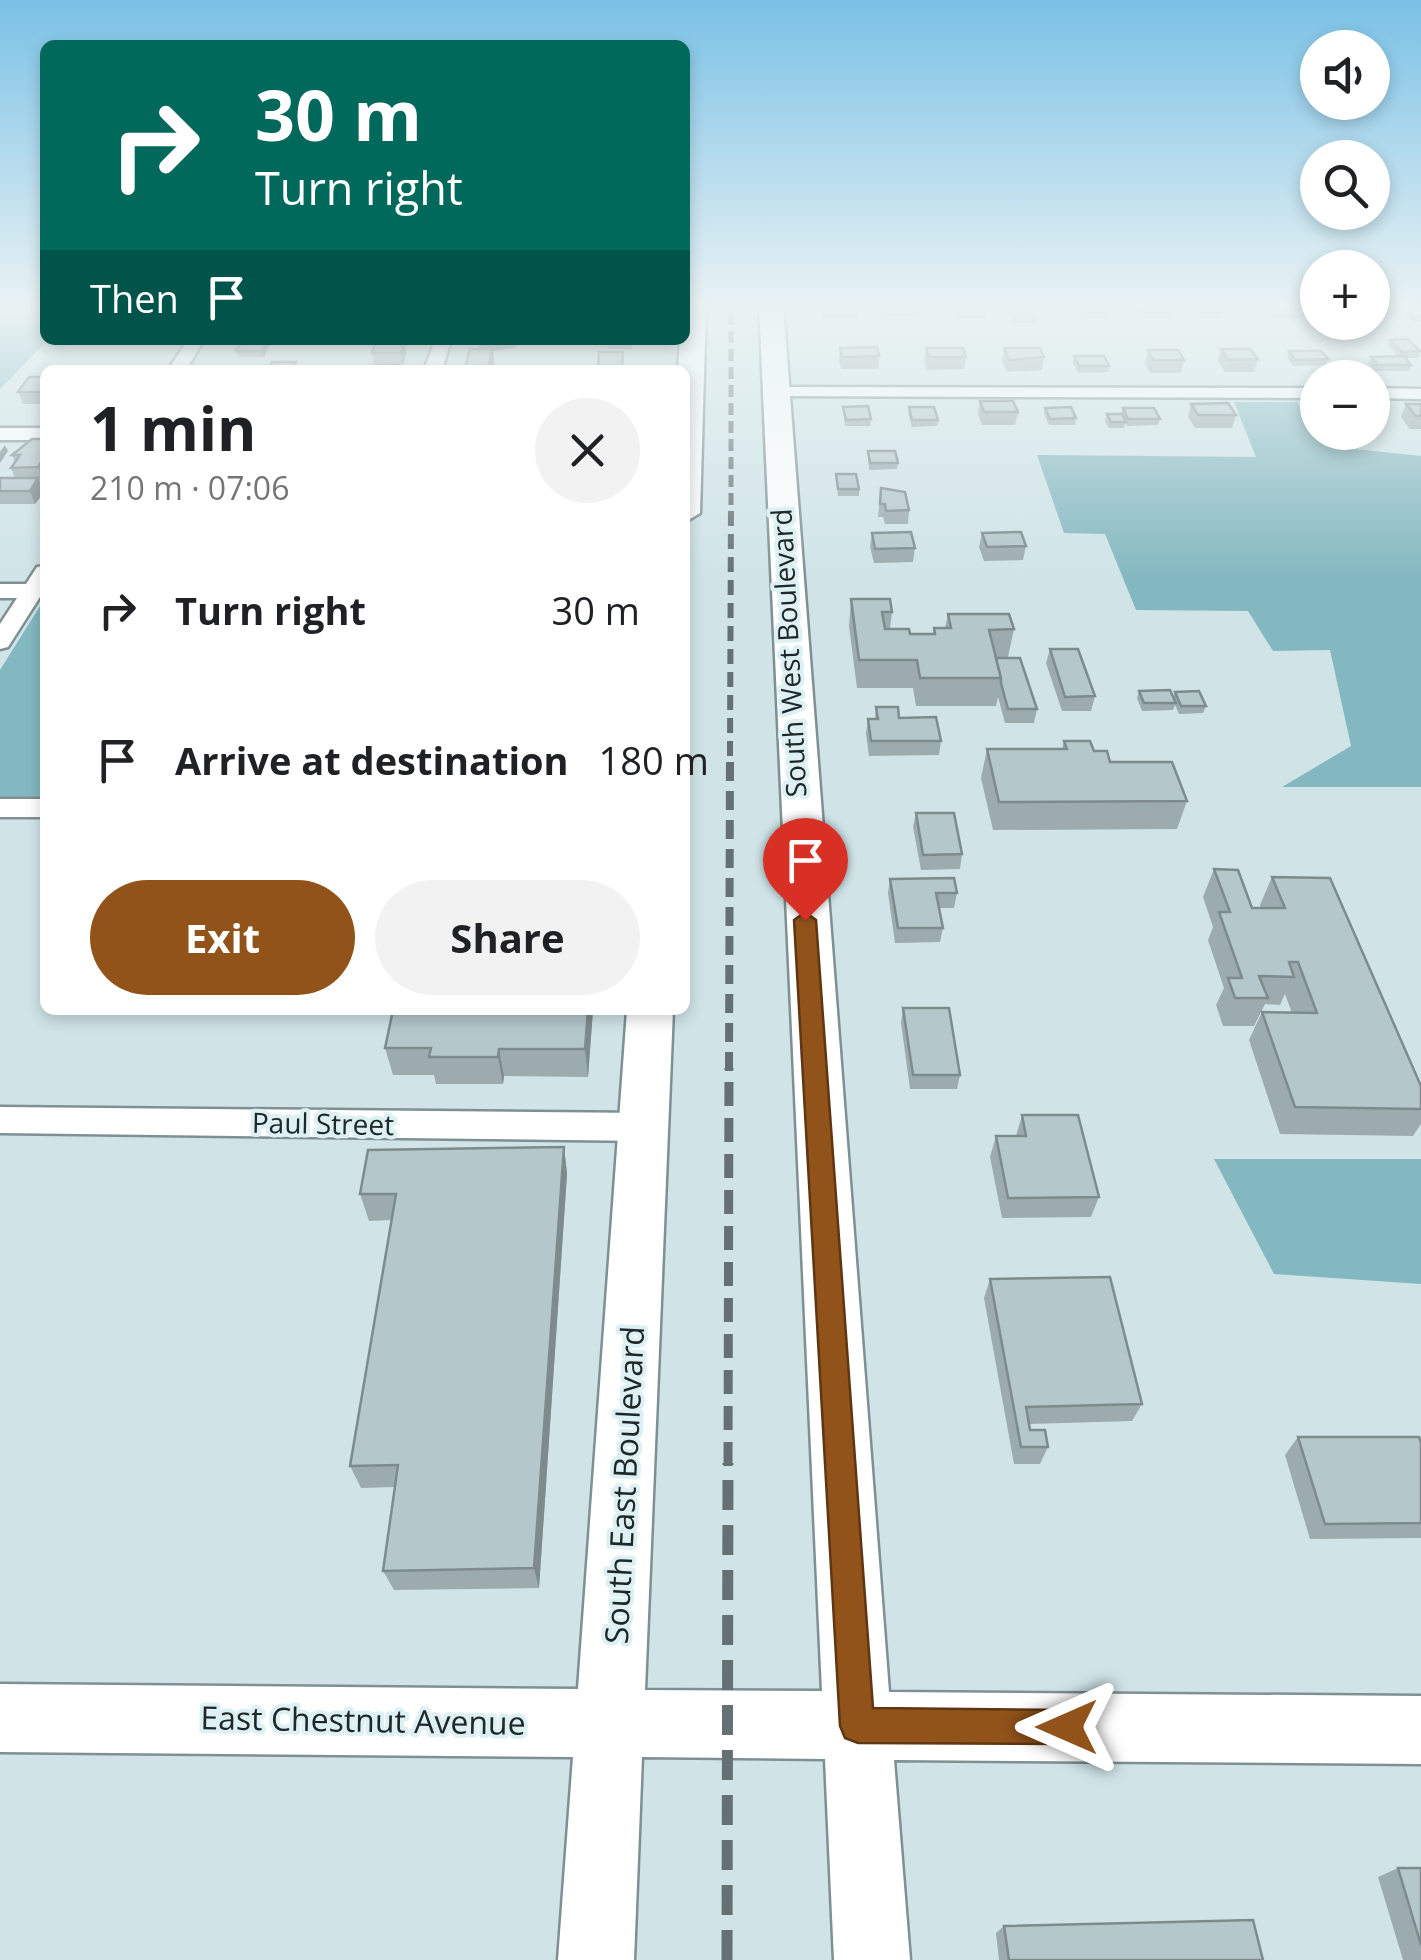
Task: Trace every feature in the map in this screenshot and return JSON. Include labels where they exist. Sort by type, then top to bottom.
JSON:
[{"type":"main road","name":"South West Boulevard","points":[[775,395],[794,764],[872,1960]]},
{"type":"main road","name":"South East Boulevard","points":[[596,1960],[650,1015]]},
{"type":"main road","name":"East Chestnut Avenue","points":[[0,1718],[1421,1730]]},
{"type":"street","points":[[0,434],[40,434]]},
{"type":"street","points":[[0,591],[39,582]]},
{"type":"street","points":[[0,642],[39,582]]},
{"type":"street","points":[[0,808],[40,808]]},
{"type":"street","name":"Paul Street","points":[[0,1120],[646,1127]]},
{"type":"shaded area","points":[[1234,402],[1297,402],[1300,450],[1363,450],[1421,456],[1421,787],[1282,787],[1351,746],[1330,650],[1273,651],[1248,611],[1136,610],[1105,534],[1064,533],[1037,455],[1256,457]]},
{"type":"shaded area","points":[[40,606],[40,799],[0,799],[0,670]]},
{"type":"shaded area","points":[[1214,1159],[1421,1159],[1421,1284],[1274,1274]]},
{"type":"building","points":[[980,401],[1013,401],[1018,412],[984,412]]},
{"type":"building","points":[[1228,403],[1236,415],[1198,415],[1191,404]]},
{"type":"building","points":[[1406,404],[1421,404],[1421,416],[1416,416]]},
{"type":"building","points":[[868,406],[871,419],[846,420],[843,407]]},
{"type":"building","points":[[909,407],[934,407],[938,420],[912,420]]},
{"type":"building","points":[[1071,407],[1076,418],[1050,419],[1045,408]]},
{"type":"building","points":[[1123,408],[1154,408],[1160,419],[1128,419]]},
{"type":"building","points":[[1107,414],[1122,414],[1126,422],[1111,422]]},
{"type":"building","points":[[32,439],[40,439],[38,467],[11,468],[20,455],[12,455]]},
{"type":"building","points":[[868,451],[895,451],[898,463],[870,463]]},
{"type":"building","points":[[836,474],[856,474],[859,489],[838,489]]},
{"type":"building","points":[[0,478],[38,478],[30,491],[0,491]]},
{"type":"building","points":[[881,488],[905,492],[909,510],[886,511],[885,504],[880,504]]},
{"type":"building","points":[[911,532],[915,548],[875,549],[872,533]]},
{"type":"building","points":[[1021,532],[1026,546],[987,547],[982,533]]},
{"type":"building","points":[[851,599],[890,599],[892,612],[882,612],[885,629],[909,629],[910,634],[935,634],[934,628],[951,628],[948,614],[1009,614],[1014,629],[989,630],[1001,678],[920,678],[917,660],[859,660]]},
{"type":"building","points":[[1050,649],[1078,649],[1095,696],[1065,697]]},
{"type":"building","points":[[996,658],[1020,658],[1037,709],[1008,709]]},
{"type":"building","points":[[1170,690],[1176,703],[1144,703],[1139,691]]},
{"type":"building","points":[[1199,691],[1206,706],[1181,706],[1175,692]]},
{"type":"building","points":[[876,707],[898,707],[899,718],[936,717],[941,741],[871,741],[868,719],[878,719]]},
{"type":"building","points":[[1064,741],[1090,741],[1094,751],[1107,751],[1110,762],[1172,762],[1187,801],[999,802],[987,749],[1067,749]]},
{"type":"building","points":[[916,813],[954,813],[962,854],[923,855]]},
{"type":"building","points":[[1214,869],[1238,870],[1252,908],[1285,908],[1272,877],[1330,878],[1421,1086],[1421,1109],[1295,1107],[1262,1012],[1317,1013],[1298,962],[1289,962],[1294,977],[1259,976],[1268,998],[1235,998],[1228,978],[1242,978],[1219,912],[1230,912]]},
{"type":"building","points":[[954,878],[957,893],[936,893],[943,928],[898,928],[890,879]]},
{"type":"building","points":[[903,1008],[949,1008],[960,1075],[913,1075]]},
{"type":"building","points":[[392,1015],[588,1015],[585,1049],[499,1049],[498,1057],[429,1057],[431,1048],[385,1048]]},
{"type":"building","points":[[1022,1115],[1078,1115],[1099,1197],[1008,1198],[996,1136],[1026,1136]]},
{"type":"building","points":[[564,1147],[534,1568],[383,1571],[398,1465],[350,1466],[396,1194],[360,1194],[368,1150]]},
{"type":"building","points":[[1110,1277],[1142,1404],[1026,1407],[1030,1430],[1045,1430],[1048,1447],[1021,1447],[990,1279]]},
{"type":"building","points":[[1298,1437],[1419,1437],[1421,1523],[1325,1524]]},
{"type":"building","points":[[1398,1868],[1421,1868],[1421,1945]]},
{"type":"building","points":[[1253,1920],[1263,1960],[1009,1960],[1004,1926]]},
{"type":"railway","points":[[731,395],[731,503]]},
{"type":"railway","points":[[730,756],[731,503]]},
{"type":"railway","points":[[729,1071],[730,754]]},
{"type":"railway","points":[[728,1466],[729,1068]]},
{"type":"railway","points":[[727,1960],[728,1463]]},
{"type":"route","points":[[805,920],[858,1726],[1067,1727]]}]
